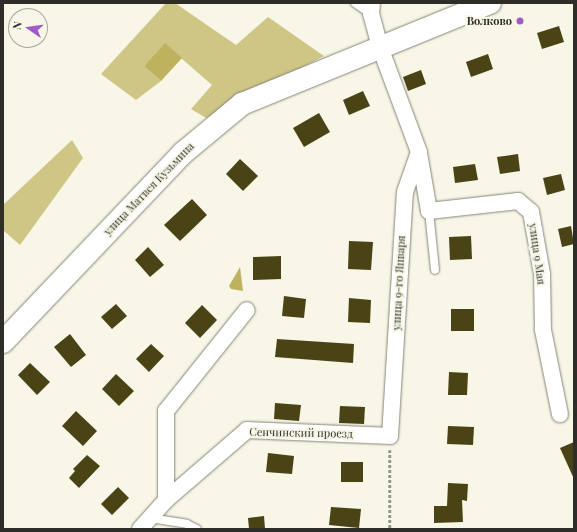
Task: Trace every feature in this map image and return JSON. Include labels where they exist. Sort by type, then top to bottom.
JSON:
[{"type":"main road","points":[[384,46],[490,3]]},
{"type":"main road","name":"улица Матвея Кузьмина","points":[[3,342],[182,153],[242,104],[384,46]]},
{"type":"street","points":[[372,9],[419,152],[429,211]]},
{"type":"street","name":"улица 9-го Января","points":[[390,436],[404,192],[419,152]]},
{"type":"street","name":"улица 9 Мая","points":[[429,211],[518,201],[531,212],[542,274],[543,330],[560,414]]},
{"type":"street","points":[[166,500],[166,411],[247,310]]},
{"type":"street","name":"Сенчинский проезд","points":[[145,523],[166,500],[247,430],[390,436]]},
{"type":"lane","points":[[355,3],[372,9]]},
{"type":"lane","points":[[429,211],[435,270]]},
{"type":"lane","points":[[145,523],[187,524],[197,529]]},
{"type":"path","points":[[390,436],[390,529]]},
{"type":"shaded area","points":[[166,3],[175,3],[236,45],[268,17],[324,56],[206,118],[191,109],[212,85],[165,44],[144,66],[161,81],[136,100],[101,74]]},
{"type":"shaded area","points":[[165,43],[182,58],[161,81],[144,66]]},
{"type":"shaded area","points":[[72,140],[83,158],[20,245],[3,230],[3,205]]},
{"type":"shaded area","points":[[240,267],[243,291],[231,289],[229,286]]},
{"type":"building","points":[[559,26],[564,42],[542,49],[537,33]]},
{"type":"building","points":[[488,54],[493,69],[471,77],[466,62]]},
{"type":"building","points":[[421,70],[426,84],[408,91],[403,77]]},
{"type":"building","points":[[363,91],[370,106],[349,115],[343,100]]},
{"type":"building","points":[[319,113],[330,132],[304,147],[293,128]]},
{"type":"building","points":[[518,154],[520,171],[500,174],[497,157]]},
{"type":"building","points":[[240,159],[258,176],[243,191],[226,174]]},
{"type":"building","points":[[475,164],[478,180],[455,183],[453,167]]},
{"type":"building","points":[[561,174],[565,190],[547,195],[543,178]]},
{"type":"building","points":[[192,199],[207,215],[180,241],[164,225]]},
{"type":"building","points":[[571,226],[574,244],[562,247],[558,229]]},
{"type":"building","points":[[471,236],[472,259],[450,260],[449,237]]},
{"type":"building","points":[[349,241],[373,242],[371,270],[348,269]]},
{"type":"building","points":[[148,247],[164,265],[150,277],[135,260]]},
{"type":"building","points":[[281,256],[281,279],[253,280],[253,257]]},
{"type":"building","points":[[284,296],[306,299],[304,318],[282,316]]},
{"type":"building","points":[[349,298],[371,300],[370,323],[348,322]]},
{"type":"building","points":[[116,304],[127,316],[112,329],[101,317]]},
{"type":"building","points":[[202,305],[217,320],[200,338],[185,323]]},
{"type":"building","points":[[451,309],[474,309],[474,331],[451,331]]},
{"type":"building","points":[[70,334],[86,355],[71,367],[54,347]]},
{"type":"building","points":[[277,339],[354,344],[353,363],[275,357]]},
{"type":"building","points":[[151,344],[164,356],[149,372],[136,359]]},
{"type":"building","points":[[30,363],[50,382],[37,395],[18,375]]},
{"type":"building","points":[[449,372],[468,373],[467,395],[448,395]]},
{"type":"building","points":[[116,374],[134,391],[119,406],[102,389]]},
{"type":"building","points":[[275,403],[301,405],[299,421],[274,419]]},
{"type":"building","points":[[340,406],[365,407],[364,424],[339,423]]},
{"type":"building","points":[[76,411],[97,431],[83,446],[62,426]]},
{"type":"building","points":[[448,426],[474,427],[473,445],[447,444]]},
{"type":"building","points":[[574,442],[574,479],[560,448]]},
{"type":"building","points":[[268,453],[294,456],[292,474],[266,472]]},
{"type":"building","points":[[87,455],[100,466],[79,488],[69,478],[75,471],[73,469]]},
{"type":"building","points":[[341,462],[363,462],[363,482],[341,482]]},
{"type":"building","points":[[448,483],[468,484],[467,501],[462,500],[463,522],[434,523],[434,506],[447,506]]},
{"type":"building","points":[[118,487],[129,498],[112,515],[101,504]]},
{"type":"building","points":[[331,507],[361,509],[359,528],[329,525]]},
{"type":"building","points":[[264,516],[265,529],[249,529],[248,518]]},
{"type":"place","name":"Волково","points":[[520,21]]}]
